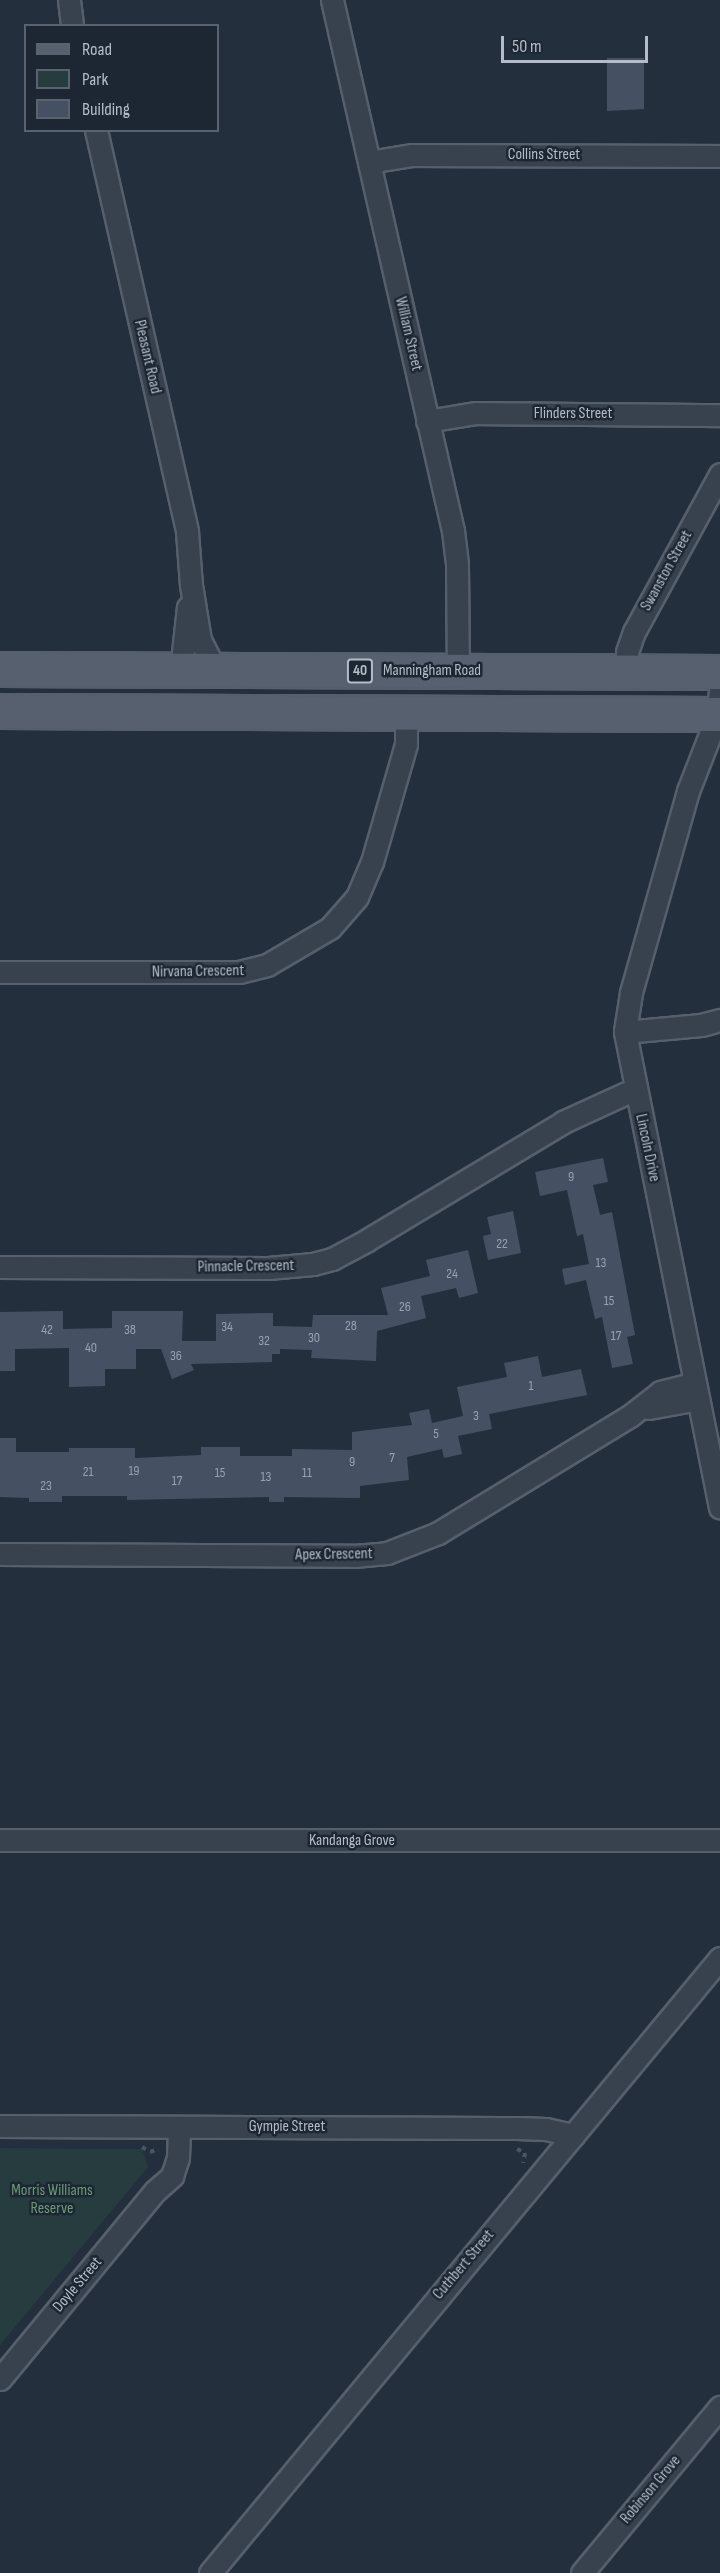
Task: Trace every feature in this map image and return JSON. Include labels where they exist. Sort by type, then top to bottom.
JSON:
[{"type":"main road","name":"Manningham Road","points":[[0,669],[720,673]]},
{"type":"main road","points":[[182,670],[188,684],[198,691],[212,694],[287,694],[354,712]]},
{"type":"main road","points":[[0,711],[406,712],[714,708]]},
{"type":"street","name":"William Street","points":[[332,0],[456,549],[458,671]]},
{"type":"street","name":"Pleasant Road","points":[[96,132],[186,532],[191,585],[200,640],[216,672]]},
{"type":"street","name":"Collins Street","points":[[369,162],[412,155],[720,156]]},
{"type":"street","name":"Flinders Street","points":[[428,421],[476,413],[720,415]]},
{"type":"street","name":"Swanston Street","points":[[626,672],[627,652],[634,632],[720,474]]},
{"type":"street","name":"Pleasant Road","points":[[182,670],[191,585]]},
{"type":"street","name":"Lincoln Drive","points":[[720,673],[714,708],[631,993],[626,1040],[720,1508]]},
{"type":"street","name":"Nirvana Crescent","points":[[0,972],[239,972],[267,964],[330,927],[350,909],[372,862],[406,744],[406,712]]},
{"type":"street","points":[[626,1040],[711,1023]]},
{"type":"street","name":"Pinnacle Crescent","points":[[0,1267],[268,1268],[313,1264],[332,1259],[368,1240],[562,1122],[585,1103],[633,1081]]},
{"type":"street","name":"Apex Crescent","points":[[0,1554],[354,1556],[387,1553],[438,1533],[631,1415],[660,1392],[697,1391]]},
{"type":"street","name":"Kandanga Grove","points":[[0,1840],[715,1842]]},
{"type":"street","name":"Cuthbert Street","points":[[210,2573],[720,1958]]},
{"type":"street","name":"Gympie Street","points":[[0,2126],[170,2134],[527,2129],[573,2135]]},
{"type":"street","name":"Doyle Street","points":[[0,2379],[156,2191],[172,2176],[177,2167],[170,2134]]},
{"type":"street","name":"Robinson Grove","points":[[582,2573],[720,2407]]},
{"type":"path","points":[[130,2146],[142,2147],[150,2152],[170,2134]]},
{"type":"path","points":[[512,2147],[525,2152],[519,2169]]},
{"type":"green space","name":"Morris Williams Reserve","points":[[0,2148],[142,2149],[148,2167],[0,2345]]},
{"type":"building","points":[[607,58],[644,58],[644,109],[607,111]]},
{"type":"building","points":[[603,1158],[608,1182],[593,1185],[600,1215],[612,1212],[635,1335],[627,1337],[633,1364],[612,1368],[602,1317],[595,1319],[586,1280],[565,1285],[562,1269],[589,1264],[583,1234],[577,1236],[567,1190],[540,1196],[535,1172]]},
{"type":"building","points":[[513,1211],[521,1253],[488,1260],[483,1236],[491,1234],[487,1217]]},
{"type":"building","points":[[468,1250],[478,1293],[459,1298],[456,1288],[421,1296],[426,1318],[377,1331],[376,1361],[311,1358],[312,1350],[280,1349],[280,1354],[272,1354],[272,1362],[191,1364],[194,1370],[172,1379],[161,1349],[136,1349],[136,1369],[105,1369],[105,1386],[69,1387],[69,1348],[15,1349],[15,1371],[0,1371],[0,1312],[63,1311],[63,1329],[112,1328],[112,1311],[183,1311],[182,1341],[216,1341],[216,1314],[273,1313],[273,1326],[312,1327],[313,1315],[388,1315],[381,1288],[430,1276],[426,1260]]},
{"type":"building","points":[[538,1356],[542,1377],[581,1369],[587,1395],[489,1414],[492,1429],[458,1436],[462,1454],[444,1458],[442,1449],[407,1457],[409,1480],[360,1486],[360,1498],[284,1497],[284,1502],[269,1502],[269,1497],[127,1500],[127,1496],[62,1496],[62,1502],[29,1502],[29,1498],[0,1497],[0,1438],[16,1438],[16,1452],[69,1452],[69,1448],[135,1448],[135,1458],[201,1455],[201,1447],[240,1447],[240,1456],[292,1456],[292,1449],[352,1450],[352,1432],[412,1425],[409,1413],[429,1409],[432,1423],[463,1416],[457,1387],[507,1377],[504,1363]]}]
